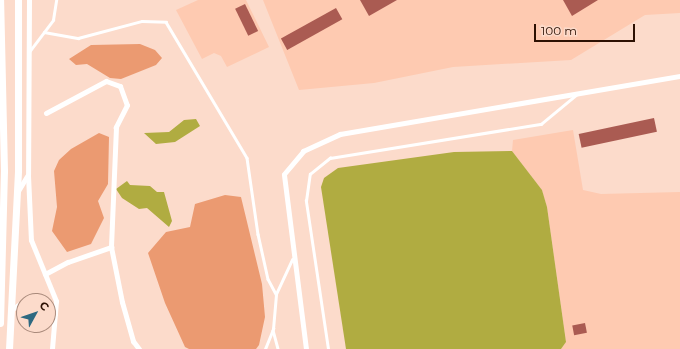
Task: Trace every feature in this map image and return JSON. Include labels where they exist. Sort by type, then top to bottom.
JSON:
[{"type":"main road","points":[[0,0],[4,198],[0,323]]},
{"type":"main road","points":[[9,349],[17,193],[18,0]]},
{"type":"street","points":[[29,0],[28,175],[31,240],[53,293]]},
{"type":"street","points":[[306,349],[292,260],[284,174],[303,151],[340,134],[680,76]]},
{"type":"street","points":[[46,113],[106,81],[120,86],[127,105],[116,127],[111,247],[122,302],[133,341],[139,349]]},
{"type":"street","points":[[17,193],[28,175]]},
{"type":"street","points":[[0,189],[4,198]]},
{"type":"street","points":[[45,274],[68,262],[111,247]]},
{"type":"street","points":[[11,310],[16,306]]},
{"type":"street","points":[[52,349],[53,333]]},
{"type":"lane","points":[[29,53],[53,20],[56,0]]},
{"type":"lane","points":[[44,32],[78,38],[142,21],[166,22],[247,158],[258,234],[268,279],[276,294]]},
{"type":"lane","points":[[328,349],[306,201],[310,174],[330,158],[541,124],[580,92]]},
{"type":"lane","points":[[265,349],[273,329],[276,294],[292,260]]},
{"type":"lane","points":[[273,329],[278,349]]},
{"type":"shaded area","points":[[198,0],[246,0],[269,47],[227,67],[221,56],[214,53],[202,59],[176,10]]},
{"type":"shaded area","points":[[263,0],[680,0],[680,13],[645,15],[571,60],[453,67],[374,83],[299,90]]},
{"type":"shaded area","points":[[140,44],[155,50],[162,58],[156,65],[121,79],[110,78],[87,64],[76,65],[69,59],[91,45]]},
{"type":"shaded area","points":[[196,119],[200,126],[175,142],[156,144],[144,133],[169,132],[184,120]]},
{"type":"shaded area","points":[[573,130],[583,190],[601,194],[680,192],[680,349],[561,349],[566,342],[547,207],[542,190],[512,151],[513,140]]},
{"type":"shaded area","points":[[99,133],[109,137],[108,184],[98,201],[104,218],[91,244],[67,252],[52,231],[57,207],[54,171],[59,160],[71,149]]},
{"type":"shaded area","points":[[512,151],[542,190],[547,207],[566,342],[561,349],[346,349],[321,187],[324,178],[338,168],[454,152]]},
{"type":"shaded area","points":[[127,181],[130,185],[150,186],[157,192],[164,192],[172,221],[169,227],[147,208],[139,209],[122,198],[116,189]]},
{"type":"shaded area","points":[[225,195],[241,197],[262,284],[265,317],[259,345],[256,349],[189,349],[185,347],[165,303],[148,253],[166,232],[190,227],[195,204]]},
{"type":"building","points":[[360,0],[397,0],[369,16]]},
{"type":"building","points":[[563,0],[598,0],[572,16]]},
{"type":"building","points":[[245,4],[258,31],[248,36],[235,9]]},
{"type":"building","points":[[336,8],[342,19],[287,50],[281,39]]},
{"type":"building","points":[[654,118],[657,132],[582,148],[579,134]]},
{"type":"building","points":[[585,323],[587,333],[574,335],[572,325]]}]
